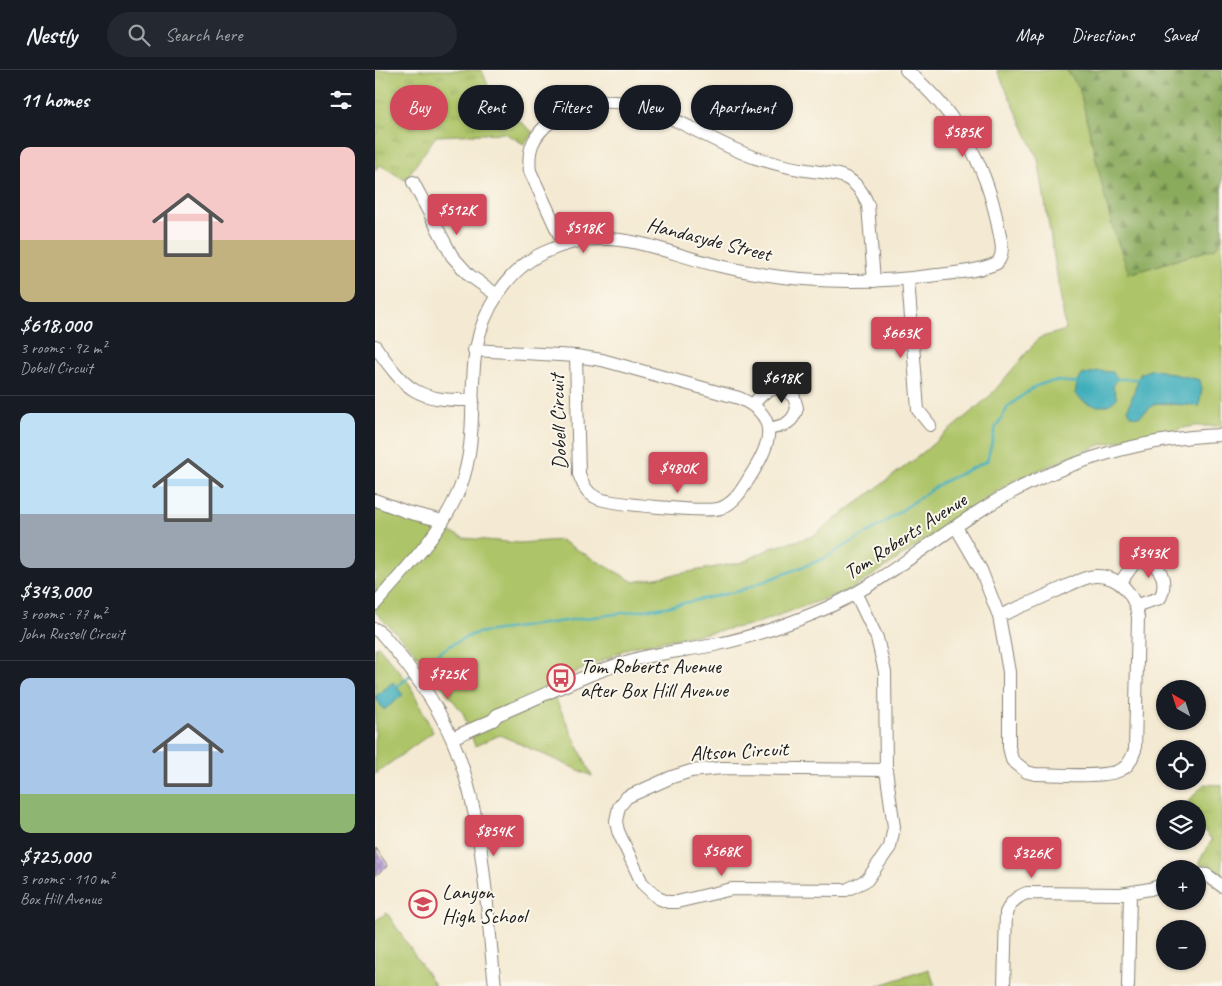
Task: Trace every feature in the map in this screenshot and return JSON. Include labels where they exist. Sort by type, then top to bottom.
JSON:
[{"type":"street","name":"Handasyde Street","points":[[375,604],[443,521],[460,487],[472,437],[474,350],[483,320],[497,295],[517,270],[539,255],[564,245],[596,238],[619,238],[720,266],[764,275],[830,281],[908,279],[990,266],[1001,258],[1002,246],[995,212],[975,150],[933,93],[906,70]]},
{"type":"street","points":[[564,245],[530,171],[528,158],[532,141],[546,125],[561,114],[578,106],[596,102],[626,102],[646,106],[666,114],[721,144],[752,156],[800,169],[837,174],[852,181],[864,194],[868,205],[874,281]]},
{"type":"street","points":[[413,182],[452,256],[469,275],[497,295]]},
{"type":"street","points":[[908,279],[918,410],[930,425]]},
{"type":"street","points":[[375,346],[394,372],[416,392],[443,401],[473,400]]},
{"type":"street","name":"Dobell Circuit","points":[[474,350],[576,356],[602,360],[739,398],[753,405]]},
{"type":"street","name":"Dobell Circuit","points":[[576,356],[579,474],[584,487],[598,498],[703,510],[722,508],[733,501],[741,492],[765,453],[768,429]]},
{"type":"street","points":[[771,388],[783,388],[794,397],[797,408],[791,422],[786,426],[768,429],[764,419],[753,405],[761,395],[771,388]]},
{"type":"street","name":"Tom Roberts Avenue","points":[[450,735],[493,720],[497,715],[613,666],[642,657],[716,644],[771,630],[818,612],[856,594],[907,563],[956,527],[1011,492],[1070,465],[1110,452],[1151,443],[1222,435]]},
{"type":"street","points":[[375,500],[400,510],[443,521]]},
{"type":"street","points":[[956,527],[981,570],[999,616],[1009,672],[1009,747],[1012,760],[1027,772],[1035,774],[1111,774],[1125,768],[1135,750],[1137,606],[1127,590],[1119,582],[1097,576],[1086,578],[999,616]]},
{"type":"street","points":[[1119,582],[1135,562],[1147,562],[1159,570],[1164,579],[1165,589],[1161,598],[1137,606]]},
{"type":"street","name":"Altson Circuit","points":[[856,594],[877,638],[885,672],[886,770],[893,827],[892,841],[875,872],[867,880],[846,890],[732,889],[677,902],[668,902],[658,898],[642,882],[618,831],[616,821],[619,807],[627,797],[672,777],[691,771],[722,768],[886,770]]},
{"type":"street","points":[[375,629],[417,677],[450,735],[473,804],[495,986]]},
{"type":"street","points":[[1206,875],[1222,886]]},
{"type":"street","points":[[1004,986],[1006,913],[1010,904],[1018,897],[1027,893],[1130,893],[1156,886]]},
{"type":"street","points":[[1128,986],[1130,893]]},
{"type":"green space","points":[[375,70],[482,70],[488,85],[458,85],[458,130],[524,130],[524,125],[534,133],[524,144],[504,133],[436,136],[405,180],[380,165],[375,171],[375,136],[378,131],[375,128]]},
{"type":"green space","points":[[997,70],[1222,70],[1222,426],[1194,426],[1100,445],[1015,480],[854,588],[755,624],[631,647],[549,685],[592,776],[500,735],[475,746],[463,713],[413,650],[375,612],[375,501],[464,538],[519,543],[560,540],[634,582],[743,562],[771,548],[813,536],[915,459],[990,396],[1039,338],[1066,330],[1038,159]]},
{"type":"green space","points":[[1066,70],[1222,70],[1222,238],[1216,248],[1129,274],[1111,223],[1079,87]]},
{"type":"green space","points":[[378,646],[409,683],[433,732],[375,774],[375,647]]},
{"type":"green space","points":[[1206,784],[1222,785],[1222,874],[1206,867],[1206,860],[1200,860],[1212,840],[1206,833],[1206,800],[1189,800],[1199,790],[1206,790]]},
{"type":"green space","points":[[387,913],[435,986],[375,986],[375,921]]},
{"type":"green space","points":[[929,969],[935,986],[877,986]]},
{"type":"water","points":[[1152,369],[1200,380],[1202,389],[1199,406],[1156,403],[1139,417],[1131,416],[1128,409],[1140,374]]},
{"type":"water","points":[[1098,371],[1113,372],[1117,378],[1113,387],[1117,398],[1102,406],[1085,402],[1075,394],[1077,384],[1082,375]]},
{"type":"water","points":[[393,682],[403,695],[384,710],[375,697]]},
{"type":"building","points":[[375,847],[388,866],[375,876]]},
{"type":"waterway","points":[[1115,379],[1141,379]]},
{"type":"waterway","points":[[417,670],[445,648],[477,633],[666,607],[739,591],[823,559],[882,524],[941,483],[987,461],[996,427],[1008,407],[1036,386],[1057,381],[1079,383]]},
{"type":"waterway","points":[[395,688],[411,675]]},
{"type":"place","name":"Tom Roberts Avenue after Box Hill Avenue","points":[[561,678]]},
{"type":"place","name":"Lanyon High School","points":[[423,904]]}]
